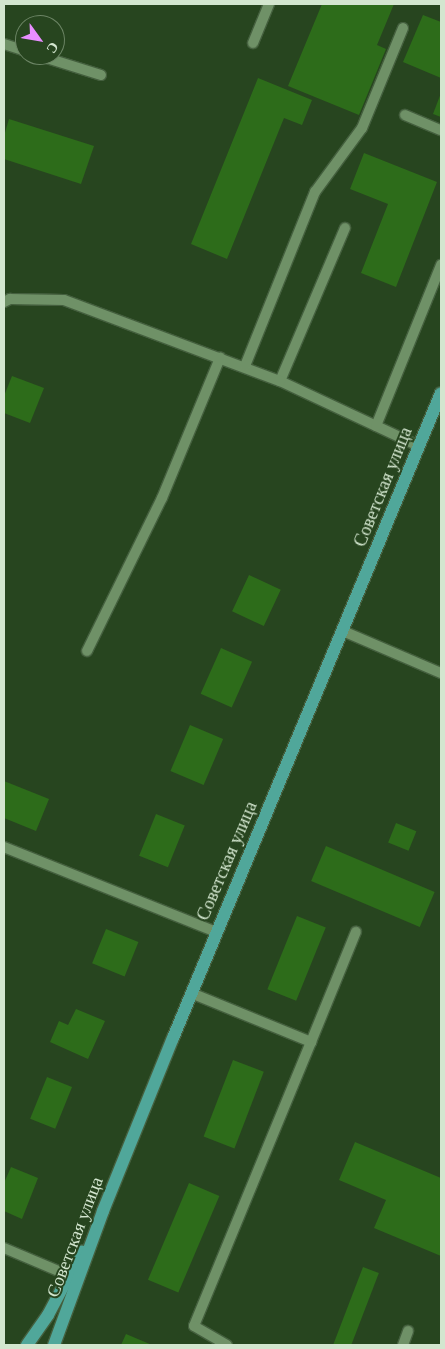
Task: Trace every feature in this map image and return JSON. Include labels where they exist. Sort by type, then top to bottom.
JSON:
[{"type":"main road","name":"Советская улица","points":[[54,1345],[103,1211],[191,993],[441,393]]},
{"type":"main road","points":[[27,1345],[48,1315],[103,1211]]},
{"type":"lane","points":[[253,43],[269,4]]},
{"type":"lane","points":[[246,366],[315,192],[362,128],[404,28]]},
{"type":"lane","points":[[65,64],[101,76]]},
{"type":"lane","points":[[405,115],[441,130]]},
{"type":"lane","points":[[280,381],[345,228]]},
{"type":"lane","points":[[376,426],[441,266]]},
{"type":"lane","points":[[4,302],[10,299],[64,300],[246,366],[419,446]]},
{"type":"lane","points":[[87,651],[162,498],[220,358]]},
{"type":"lane","points":[[343,631],[441,673]]},
{"type":"lane","points":[[4,848],[216,932]]},
{"type":"lane","points":[[227,1345],[194,1326],[356,932]]},
{"type":"lane","points":[[191,993],[311,1042]]},
{"type":"lane","points":[[4,1248],[68,1275]]},
{"type":"lane","points":[[403,1345],[408,1331]]},
{"type":"building","points":[[322,4],[394,4],[377,45],[386,49],[359,115],[288,86]]},
{"type":"building","points":[[423,15],[441,22],[441,78],[403,62]]},
{"type":"building","points":[[258,78],[312,100],[302,125],[284,118],[227,259],[191,244]]},
{"type":"building","points":[[441,93],[441,117],[433,114]]},
{"type":"building","points":[[9,119],[94,146],[81,184],[4,159],[4,136]]},
{"type":"building","points":[[364,153],[437,182],[396,287],[361,273],[388,204],[350,189]]},
{"type":"building","points":[[12,376],[44,388],[30,423],[4,413],[4,396]]},
{"type":"building","points":[[249,575],[281,590],[264,626],[232,611]]},
{"type":"building","points":[[221,648],[252,662],[232,708],[201,694]]},
{"type":"building","points":[[190,725],[223,739],[204,785],[170,771]]},
{"type":"building","points":[[4,781],[49,799],[36,831],[4,818]]},
{"type":"building","points":[[156,814],[185,826],[168,867],[139,856]]},
{"type":"building","points":[[396,823],[416,831],[409,851],[388,842]]},
{"type":"building","points":[[326,846],[435,892],[420,927],[311,881]]},
{"type":"building","points":[[297,916],[326,928],[296,1001],[267,989]]},
{"type":"building","points":[[106,929],[138,942],[125,976],[92,963]]},
{"type":"building","points":[[76,1009],[105,1021],[88,1059],[50,1042],[59,1021],[68,1025]]},
{"type":"building","points":[[233,1060],[264,1072],[234,1148],[204,1137]]},
{"type":"building","points":[[47,1077],[72,1087],[55,1129],[30,1119]]},
{"type":"building","points":[[355,1142],[441,1178],[441,1256],[374,1228],[386,1200],[339,1180]]},
{"type":"building","points":[[11,1167],[38,1178],[22,1219],[4,1211],[4,1183]]},
{"type":"building","points":[[189,1183],[219,1196],[178,1293],[148,1280]]},
{"type":"building","points":[[363,1267],[379,1273],[351,1345],[333,1345]]},
{"type":"building","points":[[126,1334],[152,1345],[121,1345]]}]
